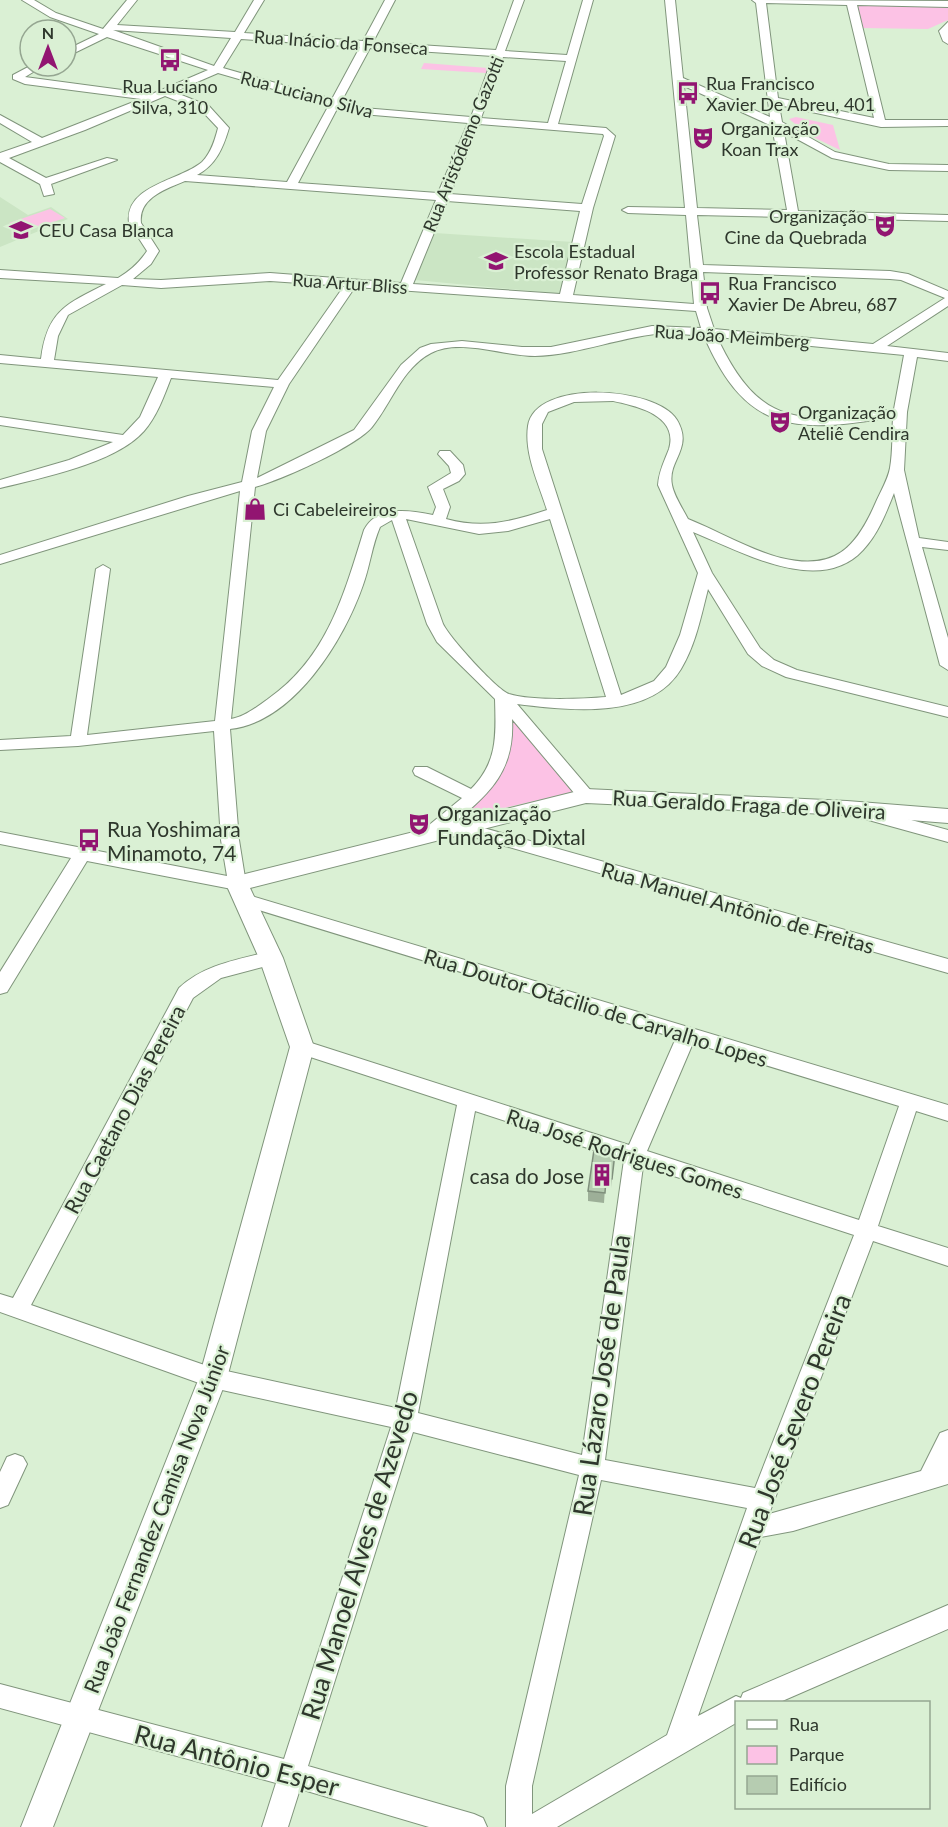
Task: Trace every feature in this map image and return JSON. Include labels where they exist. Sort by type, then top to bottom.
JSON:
[{"type":"main road","name":"Rua Geraldo Fraga de Oliveira","points":[[241,892],[268,879],[429,834],[586,796],[847,808],[948,816]]},
{"type":"main road","points":[[241,892],[271,958],[302,1047]]},
{"type":"main road","name":"Rua João Fernandez Camisa Nova Júnior","points":[[37,1827],[213,1378],[302,1047]]},
{"type":"street","name":"Rua Luciano Silva","points":[[27,0],[53,15],[81,25],[108,30],[217,70],[335,105],[380,113],[474,122],[599,129],[610,136],[586,208]]},
{"type":"street","points":[[78,49],[96,42],[132,0]]},
{"type":"street","points":[[0,157],[42,143],[217,70],[260,0]]},
{"type":"street","points":[[290,187],[390,0]]},
{"type":"street","name":"Rua Aristódemo Gazotti","points":[[405,287],[474,122],[519,0]]},
{"type":"street","points":[[552,126],[588,0]]},
{"type":"street","points":[[670,0],[690,212],[701,308],[707,331],[747,397],[777,414],[809,422],[826,423],[900,411]]},
{"type":"street","points":[[793,214],[773,100],[760,0],[948,4]]},
{"type":"street","points":[[852,1],[881,124]]},
{"type":"street","points":[[948,25],[944,31],[948,41]]},
{"type":"street","name":"Rua Inácio da Fonseca","points":[[108,30],[238,36],[570,58]]},
{"type":"street","points":[[19,78],[25,81],[161,95],[205,108],[224,128],[219,144],[203,167],[152,192],[138,207],[134,219],[136,226],[153,251],[137,272],[75,304],[58,319],[50,338],[47,363]]},
{"type":"street","points":[[678,80],[777,124],[817,149],[846,159],[889,167],[948,168]]},
{"type":"street","points":[[773,100],[839,118],[881,124],[948,123]]},
{"type":"street","points":[[0,118],[42,143]]},
{"type":"street","points":[[0,157],[45,182],[48,194]]},
{"type":"street","points":[[45,182],[111,160]]},
{"type":"street","points":[[181,177],[586,208],[566,297]]},
{"type":"street","points":[[628,210],[948,218]]},
{"type":"street","points":[[698,268],[890,275],[904,277],[948,294]]},
{"type":"street","name":"Rua Artur Bliss","points":[[0,274],[115,283],[179,284],[249,277],[701,308]]},
{"type":"street","points":[[241,892],[230,840],[222,727],[248,487],[259,431],[282,384],[352,283]]},
{"type":"street","points":[[875,348],[948,301]]},
{"type":"street","name":"Rua João Meimberg","points":[[0,560],[193,499],[270,480],[359,433],[369,423],[418,355],[434,346],[455,345],[543,352],[639,330],[707,331],[948,357]]},
{"type":"street","points":[[911,352],[900,411],[897,470],[914,542],[942,619],[948,665]]},
{"type":"street","points":[[0,359],[282,384]]},
{"type":"street","points":[[0,484],[93,456],[127,440],[143,424],[167,372]]},
{"type":"street","points":[[615,701],[535,449],[536,424],[539,415],[543,409],[561,400],[614,397],[629,399],[657,408],[675,427],[676,447],[666,470],[667,495],[683,522],[705,573],[754,651],[768,663],[792,674],[948,712]]},
{"type":"street","points":[[0,422],[127,440]]},
{"type":"street","points":[[438,521],[443,507],[435,487],[458,474],[456,465],[446,454]]},
{"type":"street","points":[[683,522],[776,561],[799,566],[826,565],[850,556],[862,545],[897,470]]},
{"type":"street","points":[[0,745],[78,741],[222,727],[256,715],[306,675],[326,649],[355,592],[374,524],[386,517],[413,516],[463,528],[492,530],[554,513]]},
{"type":"street","points":[[398,516],[445,642],[503,698],[586,796]]},
{"type":"street","points":[[914,542],[948,546]]},
{"type":"street","points":[[78,741],[103,569]]},
{"type":"street","points":[[503,698],[583,704],[615,701],[640,694],[656,686],[673,670],[680,657],[705,573]]},
{"type":"street","points":[[429,834],[473,797],[489,779],[502,751],[503,698]]},
{"type":"street","points":[[421,771],[473,797]]},
{"type":"street","points":[[847,808],[948,836]]},
{"type":"street","name":"Rua Manuel Antônio de Freitas","points":[[459,827],[948,966]]},
{"type":"street","name":"Rua Doutor Otácilio de Carvalho Lopes","points":[[0,838],[241,892],[687,1035],[948,1113]]},
{"type":"street","points":[[0,987],[7,964],[81,856]]},
{"type":"street","name":"Rua Caetano Dias Pereira","points":[[9,1306],[186,993],[194,984],[216,973],[271,958]]},
{"type":"street","name":"Rua Lázaro José de Paula","points":[[519,1827],[519,1786],[592,1468],[629,1180],[635,1155],[687,1035]]},
{"type":"street","name":"Rua José Rodrigues Gomes","points":[[302,1047],[467,1103],[948,1257]]},
{"type":"street","name":"Rua José Severo Pereira","points":[[677,1741],[762,1500],[866,1231],[910,1101]]},
{"type":"street","name":"Rua Manoel Alves de Azevedo","points":[[275,1827],[405,1420],[467,1103]]},
{"type":"street","points":[[9,1306],[213,1378],[405,1420],[592,1468],[762,1500]]},
{"type":"street","points":[[753,1528],[794,1520],[939,1477],[948,1440]]},
{"type":"street","points":[[0,1497],[15,1464]]},
{"type":"street","points":[[754,1701],[948,1617]]},
{"type":"street","name":"Rua Antônio Esper","points":[[0,1696],[292,1774],[474,1827]]},
{"type":"street","points":[[536,1827],[554,1813],[735,1710]]},
{"type":"shaded area","name":"CEU Casa Blanca","points":[[0,197],[28,215],[51,207],[68,219],[0,247]]},
{"type":"shaded area","name":"Escola Estadual Professor Renato Braga","points":[[435,233],[573,242],[562,294],[415,280]]},
{"type":"green space","points":[[862,5],[948,7],[948,20],[928,29],[861,28],[857,7]]},
{"type":"green space","points":[[424,63],[488,68],[486,73],[421,69]]},
{"type":"green space","points":[[796,117],[833,125],[840,150],[809,135],[789,119]]},
{"type":"green space","points":[[50,209],[65,218],[23,232],[9,223]]},
{"type":"green space","points":[[511,713],[573,792],[461,818],[493,783]]},
{"type":"building","name":"casa do Jose","points":[[595,1143],[611,1148],[615,1153],[612,1179],[606,1178],[605,1193],[588,1191]]},
{"type":"place","name":"Rua Luciano Silva, 310","points":[[170,60]]},
{"type":"place","name":"Rua Francisco Xavier De Abreu, 401","points":[[688,93]]},
{"type":"place","name":"Organização Koan Trax","points":[[703,138]]},
{"type":"place","name":"Organização Cine da Quebrada","points":[[885,226]]},
{"type":"place","name":"CEU Casa Blanca","points":[[21,230]]},
{"type":"place","name":"Escola Estadual Professor Renato Braga","points":[[496,261]]},
{"type":"place","name":"Rua Francisco Xavier De Abreu, 687","points":[[710,293]]},
{"type":"place","name":"Organização Ateliê Cendira","points":[[780,422]]},
{"type":"place","name":"Ci Cabeleireiros","points":[[255,509]]},
{"type":"place","name":"Organização Fundação Dixtal","points":[[419,824]]},
{"type":"place","name":"Rua Yoshimara Minamoto, 74","points":[[89,840]]},
{"type":"place","name":"casa do Jose","points":[[602,1175]]}]
